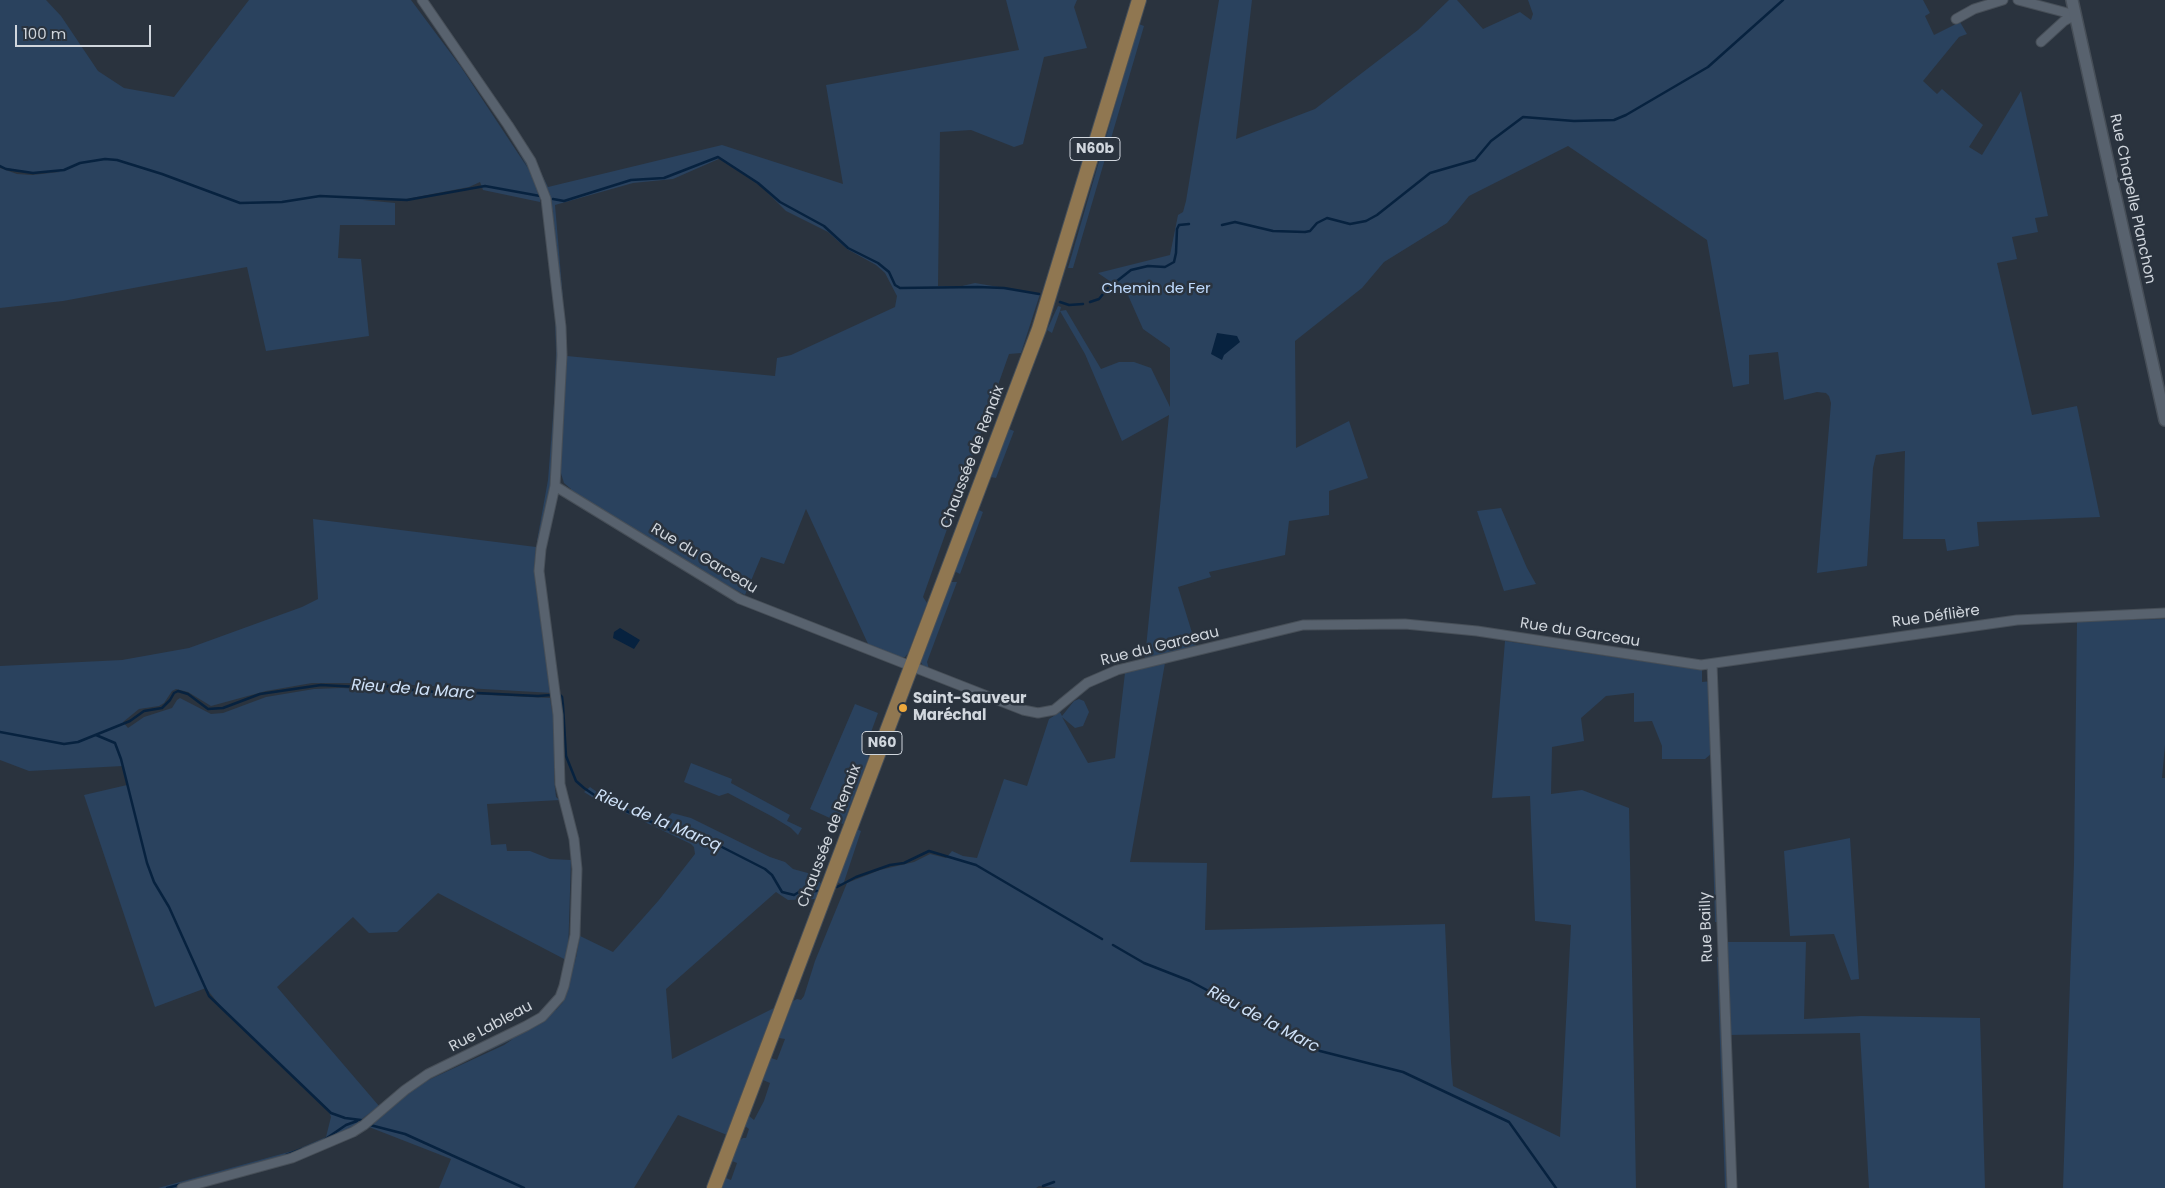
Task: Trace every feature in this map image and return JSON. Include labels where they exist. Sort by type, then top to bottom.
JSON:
[{"type":"main road","name":"N60b","points":[[1050,299],[1139,0]]},
{"type":"main road","name":"Chaussée de Renaix","points":[[714,1188],[1050,299]]},
{"type":"street","points":[[422,0],[531,161],[546,200],[561,327],[562,355],[554,486]]},
{"type":"street","points":[[1956,19],[1974,9],[2003,0]]},
{"type":"street","points":[[2018,0],[2075,15]]},
{"type":"street","name":"Rue Chapelle Planchon","points":[[2072,0],[2165,420]]},
{"type":"street","points":[[2042,42],[2064,21],[2075,15]]},
{"type":"street","name":"Rue du Garceau","points":[[554,486],[729,594],[911,667],[1024,710],[1038,713],[1054,710],[1087,683],[1117,670],[1303,625],[1405,624],[1477,631],[1700,665],[1712,664]]},
{"type":"street","name":"Rue Lableau","points":[[182,1188],[292,1158],[353,1132],[428,1074],[526,1026],[542,1016],[554,1005],[564,986],[575,935],[577,869],[574,839],[560,784],[559,726],[556,694],[539,561],[554,486]]},
{"type":"street","name":"Rue Déflière","points":[[1712,664],[2017,620],[2165,613]]},
{"type":"street","name":"Rue Bailly","points":[[1712,664],[1732,1188]]},
{"type":"green space","points":[[0,0],[46,0],[61,16],[98,71],[124,88],[174,97],[249,0],[411,0],[461,67],[529,170],[508,133],[528,161],[540,193],[540,202],[483,190],[480,182],[469,187],[401,200],[363,200],[395,203],[395,225],[340,225],[338,258],[361,259],[369,336],[266,351],[247,267],[63,301],[0,308],[0,168],[17,174],[32,175],[60,172],[33,173],[0,167]]},
{"type":"green space","points":[[1006,0],[1077,0],[1074,7],[1087,48],[1044,57],[1023,144],[1014,147],[971,130],[940,132],[938,286],[962,286],[975,283],[1040,294],[1021,353],[1009,354],[923,597],[927,603],[908,653],[905,657],[901,657],[869,646],[806,509],[784,564],[761,557],[745,595],[662,549],[663,547],[658,543],[570,492],[571,489],[564,483],[559,467],[564,395],[564,319],[567,356],[775,376],[777,358],[791,355],[895,307],[897,296],[885,273],[876,265],[847,249],[828,232],[786,211],[762,187],[721,158],[673,179],[633,183],[555,205],[563,299],[560,299],[550,207],[525,147],[528,146],[548,187],[722,145],[843,184],[826,85],[1019,50]]},
{"type":"green space","name":"Chemin de Fer","points":[[1219,0],[1252,0],[1236,139],[1315,109],[1418,30],[1449,0],[1457,0],[1483,29],[1520,12],[1531,20],[1533,14],[1528,0],[1923,0],[1930,13],[1925,16],[1934,35],[1960,22],[1967,34],[1959,37],[1923,81],[1937,94],[1942,89],[1983,125],[1969,147],[1982,155],[2021,91],[2048,216],[2035,218],[2038,232],[2012,237],[2017,259],[1997,263],[2032,415],[2077,406],[2100,517],[1977,522],[1979,546],[1947,551],[1945,539],[1903,539],[1905,451],[1876,455],[1873,468],[1867,566],[1817,573],[1831,403],[1829,396],[1826,393],[1817,392],[1784,400],[1778,352],[1749,355],[1749,384],[1733,387],[1707,240],[1568,146],[1469,196],[1447,223],[1384,262],[1362,288],[1295,341],[1296,448],[1349,421],[1368,478],[1329,491],[1329,515],[1289,521],[1285,555],[1209,572],[1211,577],[1178,587],[1197,649],[1145,658],[1169,415],[1122,441],[1085,354],[1060,311],[1066,310],[1101,369],[1119,362],[1134,362],[1151,368],[1170,407],[1170,348],[1143,329],[1127,293],[1098,273],[1170,255],[1178,215],[1183,212],[1186,201]]},
{"type":"green space","points":[[1139,24],[1144,26],[1073,268],[1068,268]]},
{"type":"green space","points":[[1058,306],[1061,307],[1052,333],[1047,330]]},
{"type":"green space","points":[[555,318],[558,318],[559,353],[551,481],[540,542],[537,541],[548,480],[554,403]]},
{"type":"green space","points":[[1009,429],[1014,431],[996,478],[991,477]]},
{"type":"green space","points":[[1501,508],[1536,584],[1504,591],[1477,511]]},
{"type":"green space","points":[[979,510],[983,512],[960,574],[956,572],[956,569]]},
{"type":"green space","points":[[313,519],[536,547],[534,570],[535,575],[537,575],[537,595],[548,653],[545,654],[547,665],[550,665],[553,693],[378,683],[312,683],[266,691],[211,706],[188,692],[176,689],[172,691],[164,703],[159,706],[139,709],[123,722],[128,728],[144,717],[172,708],[180,698],[211,714],[223,713],[266,697],[314,689],[341,688],[550,698],[552,711],[555,711],[554,779],[556,797],[560,800],[487,804],[491,845],[506,844],[507,851],[530,851],[550,859],[571,860],[568,955],[566,960],[438,893],[397,932],[369,933],[353,917],[277,987],[379,1106],[358,1122],[361,1125],[277,1161],[176,1188],[158,1188],[296,1150],[326,1137],[331,1117],[328,1109],[225,1012],[206,988],[155,1007],[84,795],[127,785],[123,766],[29,771],[0,760],[0,666],[122,660],[189,648],[302,607],[318,599]]},
{"type":"green space","points":[[951,582],[957,582],[927,662],[929,669],[923,666],[921,662]]},
{"type":"green space","points":[[2165,619],[2165,745],[2162,778],[2165,778],[2165,1188],[2063,1188],[2074,863],[2077,621]]},
{"type":"green space","points":[[1505,641],[1702,670],[1702,682],[1712,681],[1711,754],[1705,759],[1662,759],[1662,746],[1652,721],[1634,722],[1634,693],[1606,696],[1581,718],[1584,741],[1552,747],[1551,794],[1582,790],[1629,808],[1636,1188],[1057,1188],[1039,1186],[1036,1188],[722,1188],[726,1178],[731,1180],[737,1163],[732,1161],[739,1141],[746,1138],[749,1129],[745,1126],[749,1116],[754,1120],[764,1101],[770,1083],[763,1080],[771,1058],[777,1060],[785,1039],[779,1038],[793,1001],[801,1000],[804,996],[815,961],[847,883],[880,870],[914,862],[930,854],[946,858],[952,851],[963,856],[977,858],[1004,779],[1027,786],[1049,719],[1060,712],[1062,716],[1074,701],[1079,699],[1084,701],[1089,712],[1083,726],[1075,728],[1062,717],[1088,763],[1115,758],[1125,673],[1165,663],[1130,862],[1207,863],[1205,930],[1445,924],[1453,1086],[1560,1137],[1571,925],[1535,921],[1530,796],[1492,798]]},
{"type":"green space","points":[[855,704],[878,713],[866,746],[869,747],[868,759],[843,824],[810,809]]},
{"type":"green space","points":[[691,763],[732,779],[731,783],[790,815],[787,821],[802,828],[798,835],[791,828],[773,817],[728,793],[719,796],[684,782]]},
{"type":"green space","points":[[1711,779],[1713,779],[1718,922],[1715,922]]},
{"type":"green space","points":[[590,787],[604,797],[655,821],[666,820],[672,813],[691,818],[770,857],[785,862],[793,869],[815,875],[821,884],[816,899],[788,900],[776,892],[666,989],[672,1059],[774,1008],[727,1135],[678,1115],[634,1188],[439,1188],[451,1159],[369,1127],[424,1082],[504,1045],[513,1039],[488,1051],[487,1049],[554,1008],[556,1010],[563,1002],[560,999],[575,947],[577,947],[575,963],[580,936],[613,952],[659,900],[695,854],[694,847],[691,844],[584,792]]},
{"type":"green space","points":[[857,829],[861,831],[843,885],[837,882]]},
{"type":"green space","points":[[1850,838],[1859,979],[1851,980],[1834,934],[1790,936],[1784,851]]},
{"type":"green space","points":[[1727,942],[1806,942],[1804,1019],[1861,1016],[1980,1018],[1985,1188],[1869,1188],[1860,1033],[1727,1035]]},
{"type":"green space","points":[[1717,957],[1720,958],[1729,1188],[1725,1188]]},
{"type":"shaded area","points":[[1217,333],[1237,336],[1240,342],[1224,355],[1222,360],[1211,354]]},
{"type":"shaded area","points":[[620,628],[640,640],[634,649],[613,638],[614,632]]},
{"type":"waterway","points":[[1222,225],[1235,222],[1273,231],[1305,232],[1310,231],[1317,223],[1327,218],[1350,224],[1366,221],[1377,215],[1430,173],[1475,160],[1491,141],[1523,117],[1574,121],[1614,120],[1626,115],[1708,67],[1783,0]]},
{"type":"waterway","points":[[553,199],[564,201],[631,180],[664,178],[718,157],[758,183],[780,202],[824,226],[848,248],[878,263],[889,272],[895,285],[900,288],[1004,288],[1039,294]]},
{"type":"waterway","points":[[0,166],[6,169],[33,173],[64,170],[80,163],[105,159],[117,160],[162,174],[240,203],[282,202],[320,196],[407,200],[485,186],[540,196]]},
{"type":"waterway","points":[[1090,302],[1099,299],[1108,288],[1131,270],[1148,266],[1165,267],[1174,262],[1177,229],[1179,225],[1189,224]]},
{"type":"waterway","points":[[1060,302],[1069,305],[1083,304]]},
{"type":"waterway","name":"Rieu de la Marc","points":[[0,732],[64,744],[78,742],[130,721],[144,711],[162,708],[174,693],[178,691],[188,694],[208,709],[223,708],[260,694],[321,685],[359,687],[382,685],[444,694],[456,692],[551,695]]},
{"type":"waterway","name":"Rieu de la Marcq","points":[[559,694],[562,697],[566,756],[576,781],[584,788],[603,801],[691,839],[716,844],[765,869],[772,875],[782,892],[794,895],[799,892],[817,891]]},
{"type":"waterway","points":[[96,735],[115,743],[121,759],[147,863],[154,882],[169,907],[209,996],[331,1113],[345,1118],[361,1120]]},
{"type":"waterway","name":"Rieu de la Marcq","points":[[837,887],[856,877],[890,865],[904,863],[929,851],[976,865],[1102,939]]},
{"type":"waterway","name":"Rieu de la Marc","points":[[1113,945],[1144,963],[1190,981],[1320,1051],[1403,1072],[1509,1122],[1556,1188]]},
{"type":"waterway","points":[[321,1142],[346,1125],[357,1121]]},
{"type":"waterway","points":[[370,1125],[405,1134],[524,1188]]},
{"type":"waterway","points":[[286,1155],[302,1149]]},
{"type":"waterway","points":[[1043,1186],[1054,1182]]},
{"type":"waterway","points":[[167,1188],[182,1184]]},
{"type":"place","name":"Saint-Sauveur Maréchal","points":[[903,708]]}]
